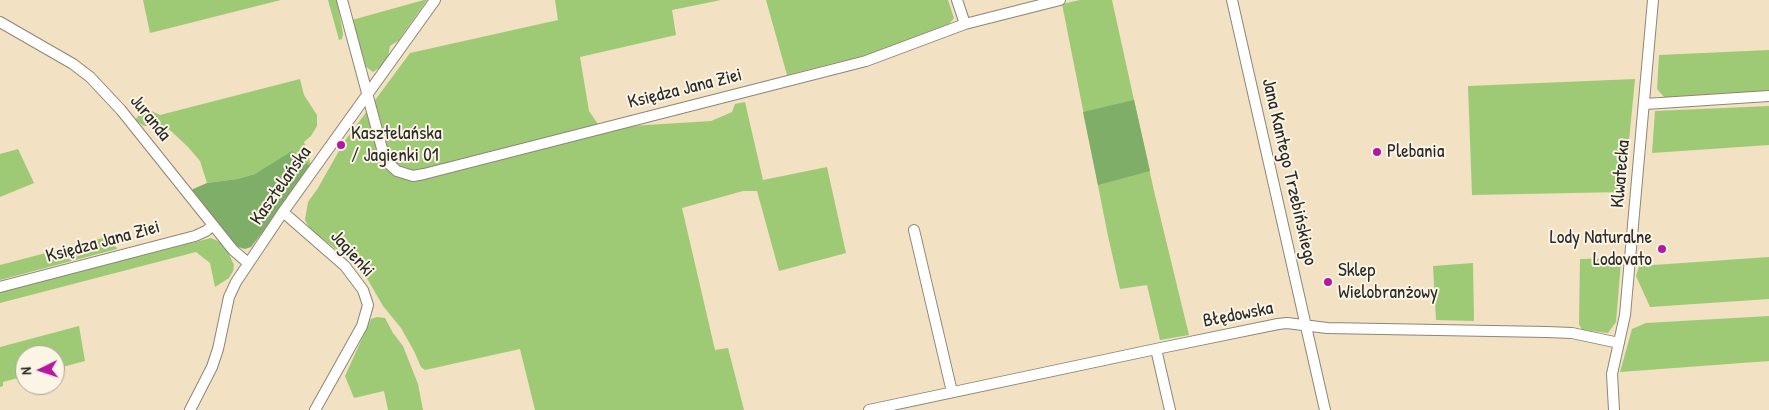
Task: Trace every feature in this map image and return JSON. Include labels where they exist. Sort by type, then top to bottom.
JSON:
[{"type":"street","name":"Księdza Jana Ziei","points":[[342,0],[382,150],[387,162],[397,171],[413,176],[866,61],[965,24],[1060,0]]},
{"type":"street","name":"Kasztelańska","points":[[190,410],[212,367],[232,290],[248,263],[435,0]]},
{"type":"street","points":[[956,0],[965,24]]},
{"type":"street","name":"Jana Kantego Trzebińskiego","points":[[1232,0],[1325,410]]},
{"type":"street","name":"Klwatecka","points":[[1614,410],[1612,374],[1625,315],[1653,0]]},
{"type":"street","name":"Juranda","points":[[0,22],[73,64],[90,77],[121,110],[233,250],[248,263]]},
{"type":"street","points":[[1645,104],[1769,96]]},
{"type":"street","name":"Jagienki","points":[[283,212],[345,266],[363,290],[368,304],[362,326],[314,410]]},
{"type":"street","name":"Księdza Jana Ziei","points":[[0,287],[195,236],[213,225]]},
{"type":"street","points":[[914,230],[952,392]]},
{"type":"street","name":"Błędowska","points":[[869,410],[1156,348],[1278,324],[1327,328],[1572,333],[1618,343]]},
{"type":"street","points":[[1156,348],[1170,410]]},
{"type":"green space","points":[[143,0],[281,0],[150,33]]},
{"type":"green space","points":[[328,0],[337,0],[343,34],[342,39],[339,40]]},
{"type":"green space","points":[[427,0],[398,41],[390,46],[388,57],[381,67],[373,72],[364,65],[352,20]]},
{"type":"green space","points":[[555,0],[721,0],[672,10],[676,35],[580,57],[589,111],[600,127],[631,126],[711,121],[732,112],[735,104],[745,102],[763,180],[827,167],[846,253],[779,271],[757,191],[743,191],[682,208],[715,350],[728,348],[744,410],[535,410],[520,349],[425,370],[421,367],[401,328],[383,306],[368,280],[354,263],[310,229],[305,220],[308,202],[344,142],[410,53],[558,20]]},
{"type":"green space","points":[[766,0],[948,0],[954,18],[949,24],[874,53],[787,75]]},
{"type":"green space","points":[[1080,0],[1112,0],[1154,191],[1189,335],[1160,340],[1147,285],[1120,289],[1062,4]]},
{"type":"green space","points":[[1769,50],[1769,95],[1665,98],[1657,89],[1659,55]]},
{"type":"green space","points":[[300,79],[304,95],[317,115],[317,126],[311,136],[304,142],[312,168],[303,162],[272,166],[255,174],[237,179],[207,183],[200,161],[170,130],[156,126],[144,126],[135,120],[145,108],[160,115]]},
{"type":"green space","points":[[1635,79],[1624,192],[1472,195],[1468,86]]},
{"type":"green space","points":[[1134,100],[1150,171],[1098,185],[1083,112]]},
{"type":"green space","points":[[1769,106],[1769,145],[1652,153],[1655,111]]},
{"type":"green space","points":[[18,149],[34,183],[0,197],[0,154]]},
{"type":"green space","points":[[292,151],[312,168],[251,247],[245,249],[238,247],[190,193],[193,189],[207,183],[237,179],[255,174]]},
{"type":"green space","points":[[110,236],[117,249],[0,280],[0,265]]},
{"type":"green space","points":[[211,238],[220,242],[234,265],[229,278],[215,287],[210,263],[196,252],[0,303],[0,292]]},
{"type":"green space","points":[[1769,257],[1769,299],[1650,307],[1636,276],[1639,266]]},
{"type":"green space","points":[[1615,258],[1621,262],[1616,322],[1608,333],[1582,330],[1579,324],[1580,259]]},
{"type":"green space","points":[[1473,263],[1474,321],[1436,320],[1433,266]]},
{"type":"green space","points":[[1769,316],[1769,361],[1620,372],[1632,329],[1646,323]]},
{"type":"green space","points":[[377,317],[385,318],[403,346],[418,384],[423,410],[388,410],[384,391],[354,398],[345,376],[371,319]]},
{"type":"green space","points":[[79,326],[85,361],[65,366],[65,345],[15,345],[15,379],[3,382],[3,386],[0,387],[0,347]]},
{"type":"place","name":"Kasztelańska / Jagienki 01","points":[[341,145]]},
{"type":"place","name":"Plebania","points":[[1377,152]]},
{"type":"place","name":"Lody Naturalne Lodovato","points":[[1662,249]]},
{"type":"place","name":"Sklep Wielobranżowy","points":[[1328,282]]}]
